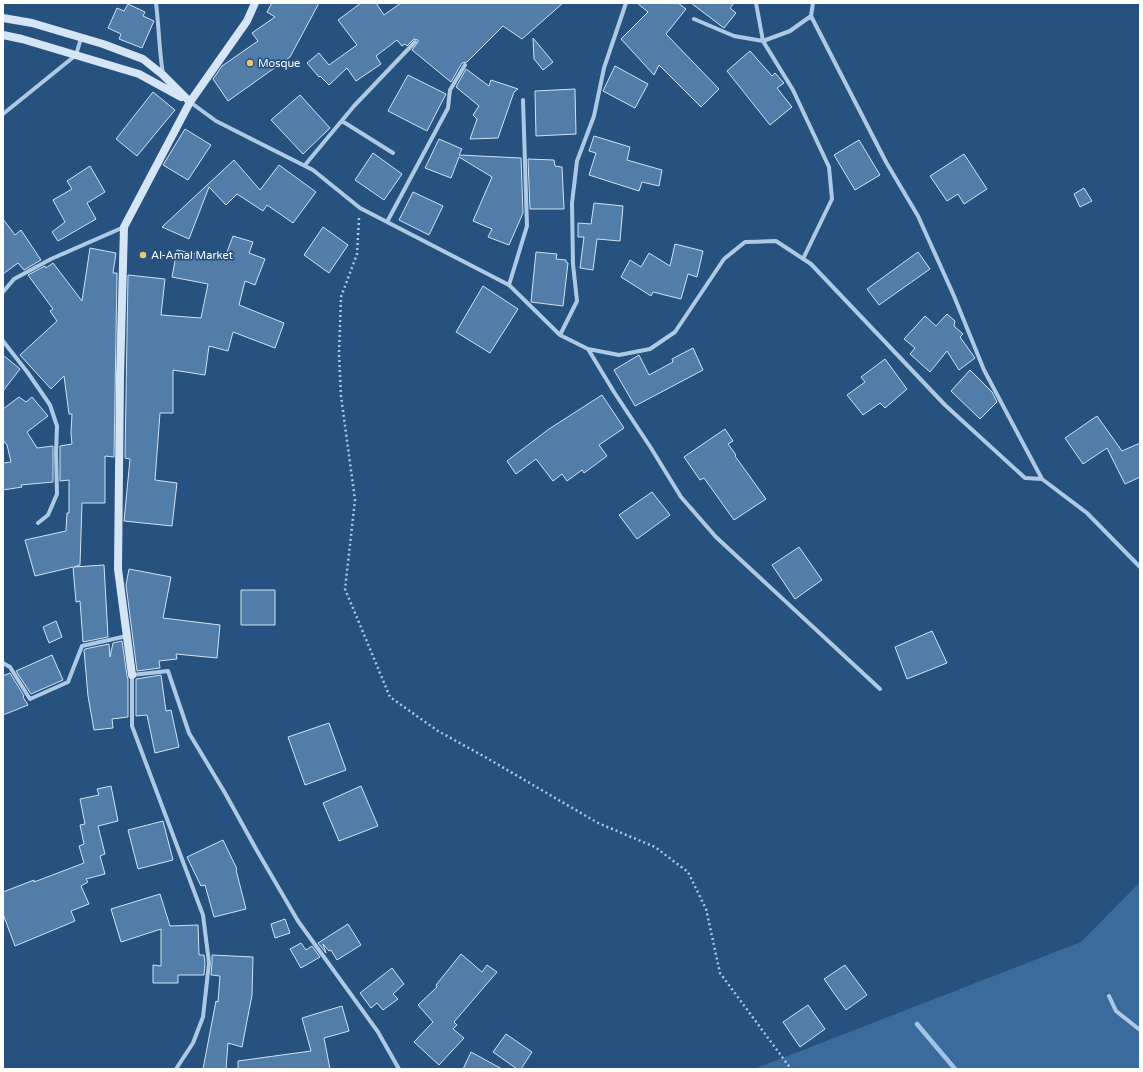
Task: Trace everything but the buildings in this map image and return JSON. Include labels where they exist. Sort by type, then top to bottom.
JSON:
[{"type":"street","points":[[156,3],[160,31],[159,52],[163,75]]},
{"type":"street","points":[[176,1069],[193,1043],[203,1016],[209,963],[203,915],[132,726],[132,675],[118,569],[120,377],[124,228],[190,102],[247,20],[255,3]]},
{"type":"street","points":[[560,335],[577,300],[573,264],[572,211],[577,161],[594,116],[604,68],[626,3]]},
{"type":"street","points":[[756,3],[763,41],[793,90],[829,167],[832,199],[803,259]]},
{"type":"street","points":[[813,3],[811,16],[886,162],[918,216],[954,296],[984,370],[1042,479],[1087,513],[1140,567]]},
{"type":"street","points":[[694,19],[734,36],[763,41],[790,31],[811,16]]},
{"type":"street","points":[[3,18],[82,37],[143,59],[163,75],[190,102]]},
{"type":"street","points":[[3,35],[22,39],[139,74],[190,102],[216,121],[305,165],[360,208],[509,285],[560,335],[588,349],[620,355],[650,349],[675,332],[724,259],[745,242],[776,241],[811,264],[945,405],[1025,478],[1042,479]]},
{"type":"street","points":[[3,114],[76,56],[82,37]]},
{"type":"street","points":[[305,165],[354,106],[415,42]]},
{"type":"street","points":[[387,222],[448,108],[450,90],[466,65]]},
{"type":"street","points":[[509,285],[527,226],[523,100]]},
{"type":"street","points":[[342,120],[393,153]]},
{"type":"street","points":[[3,292],[14,279],[51,259],[124,228]]},
{"type":"street","points":[[3,341],[28,373],[50,405],[57,426],[57,494],[48,515],[38,523]]},
{"type":"street","points":[[588,349],[681,497],[716,536],[880,689]]},
{"type":"street","points":[[3,663],[10,667],[30,699],[68,682],[82,646],[127,636]]},
{"type":"street","points":[[132,675],[168,671],[189,733],[226,793],[256,849],[298,921],[378,1032],[398,1069]]},
{"type":"street","points":[[1109,996],[1116,1011],[1140,1030]]},
{"type":"path","points":[[360,208],[357,254],[341,297],[339,354],[341,396],[355,500],[345,589],[390,697],[438,731],[598,823],[655,847],[688,872],[706,909],[720,973],[792,1069]]},
{"type":"shaded area","points":[[1140,882],[1140,1069],[754,1069],[1081,942]]},
{"type":"waterway","points":[[917,1024],[955,1069]]},
{"type":"place","name":"Mosque","points":[[250,63]]},
{"type":"place","name":"Al-Amal Market","points":[[143,255]]}]
